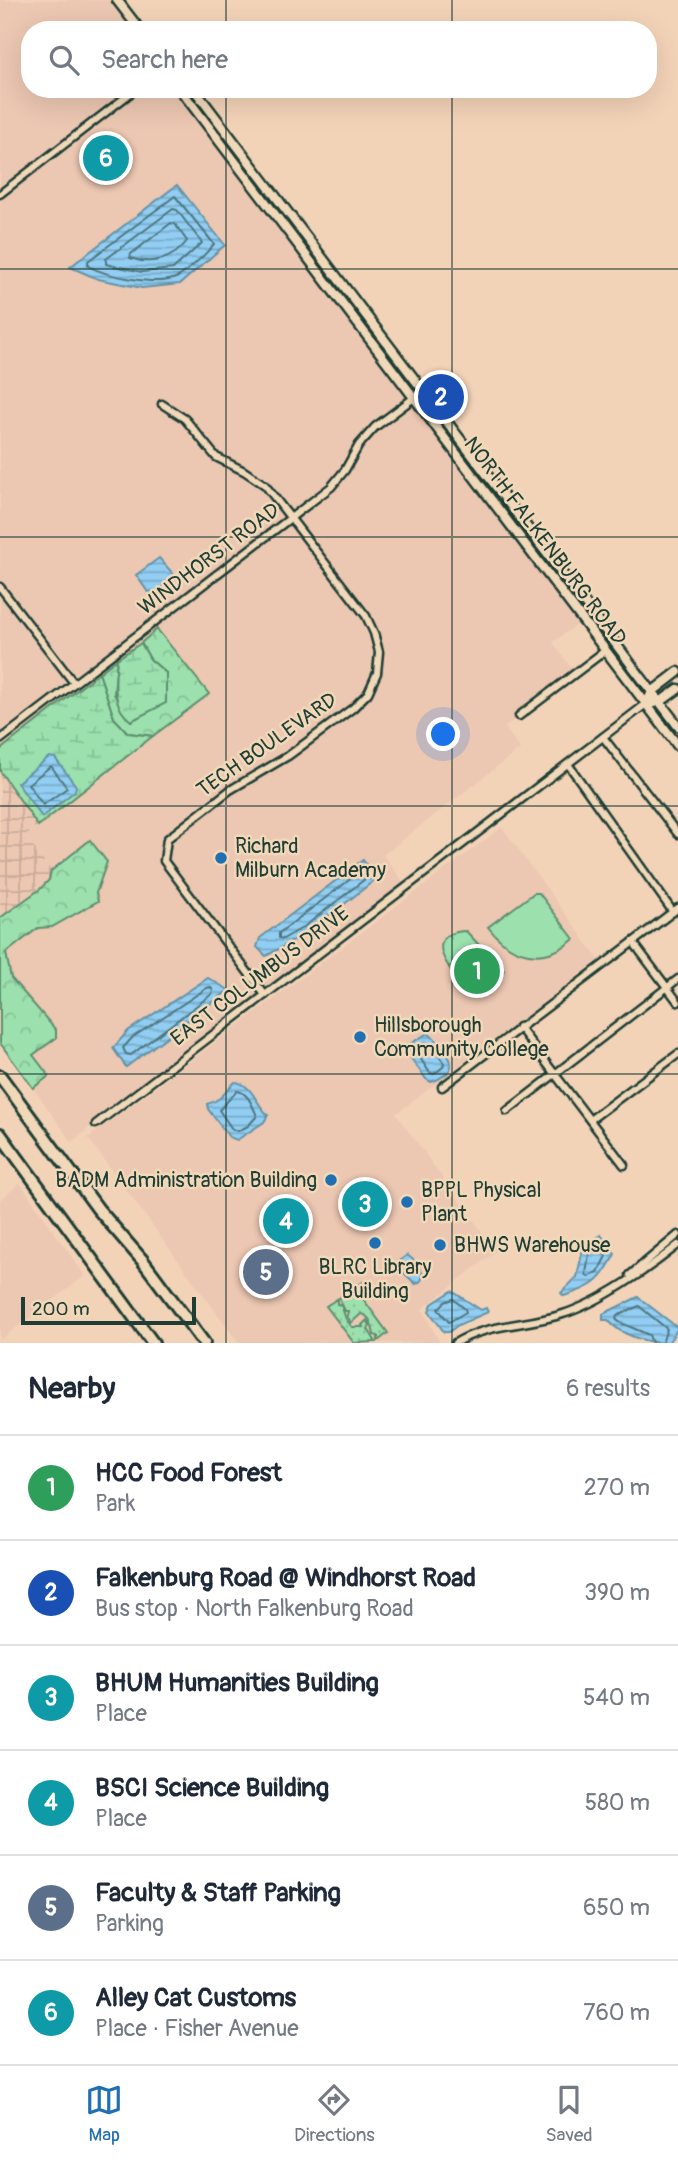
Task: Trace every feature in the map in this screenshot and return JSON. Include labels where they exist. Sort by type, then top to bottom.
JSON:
[{"type":"highway","points":[[0,1076],[98,1209],[142,1261],[204,1343]]},
{"type":"highway","points":[[0,1134],[153,1343]]},
{"type":"street","points":[[117,0],[133,21]]},
{"type":"street","points":[[0,194],[123,98]]},
{"type":"street","name":"NORTH FALKENBURG ROAD","points":[[187,98],[678,746]]},
{"type":"street","name":"NORTH FALKENBURG ROAD","points":[[201,98],[678,726]]},
{"type":"street","points":[[288,232],[297,225]]},
{"type":"street","name":"WINDHORST ROAD","points":[[0,740],[331,487],[345,470],[359,445],[375,427],[424,391]]},
{"type":"street","name":"TECH BOULEVARD","points":[[162,404],[185,419],[216,457],[265,485],[366,616],[379,652],[377,673],[368,693],[353,708],[288,756],[230,790],[167,839],[164,861],[265,995]]},
{"type":"street","points":[[0,587],[74,683]]},
{"type":"street","points":[[519,716],[606,650]]},
{"type":"street","name":"EAST COLUMBUS DRIVE","points":[[96,1124],[646,704],[652,692],[678,672]]},
{"type":"street","name":"EAST COLUMBUS DRIVE","points":[[646,704],[660,702],[678,689]]},
{"type":"street","points":[[603,737],[678,834]]},
{"type":"street","points":[[442,1087],[675,910],[568,764]]},
{"type":"street","points":[[633,942],[678,1002]]},
{"type":"street","points":[[507,1111],[678,979]]},
{"type":"street","points":[[519,1027],[624,1165]]},
{"type":"street","points":[[590,1120],[678,1054]]},
{"type":"street","points":[[615,1287],[678,1235]]},
{"type":"street","points":[[455,1343],[475,1333],[562,1315],[583,1307],[677,1246],[671,1240]]},
{"type":"shaded area","points":[[0,0],[113,0],[129,21],[21,21],[21,98],[118,98],[0,190]]},
{"type":"shaded area","points":[[129,98],[183,98],[410,397],[373,425],[356,443],[343,468],[329,485],[292,515],[245,468],[218,454],[188,417],[160,400],[158,405],[183,421],[214,459],[263,488],[287,518],[74,679],[0,582],[0,198]],"holes":[[[159,559],[174,580],[153,593],[140,570]]]},
{"type":"shaded area","points":[[190,98],[197,98],[293,224],[288,227]]},
{"type":"shaded area","points":[[297,229],[419,390],[415,393],[293,232]]},
{"type":"shaded area","points":[[423,396],[590,615],[586,618],[419,399]]},
{"type":"shaded area","points":[[414,402],[581,622],[553,642],[573,671],[515,715],[517,718],[505,727],[520,749],[383,855],[405,884],[265,990],[167,861],[170,841],[232,793],[290,759],[371,695],[380,674],[382,651],[377,632],[368,615],[296,520],[333,490],[348,471],[361,447],[377,430]]},
{"type":"shaded area","points":[[291,524],[363,618],[376,651],[374,672],[366,691],[351,705],[286,753],[228,787],[165,836],[161,860],[260,994],[92,1123],[93,1125],[72,1142],[33,1088],[49,1076],[33,1055],[56,1038],[56,1030],[11,978],[5,953],[38,927],[52,927],[97,901],[90,840],[51,871],[26,836],[208,694],[141,643],[0,750],[0,744]]},
{"type":"shaded area","points":[[0,592],[70,683],[0,736]]},
{"type":"shaded area","points":[[0,771],[38,825],[26,836],[51,871],[49,880],[0,918]]},
{"type":"shaded area","name":"Hillsborough Community College","points":[[502,827],[599,960],[396,1114],[496,1251],[422,1309],[440,1343],[239,1343],[88,1138]]},
{"type":"shaded area","points":[[20,1183],[85,1276],[0,1340],[0,1200]]},
{"type":"green space","points":[[157,629],[209,694],[153,736],[128,733],[114,718],[99,673],[117,659],[114,694],[131,721],[149,710],[166,673],[150,659],[141,643]]},
{"type":"green space","points":[[141,643],[150,659],[166,673],[166,703],[131,721],[117,701],[117,659]]},
{"type":"green space","points":[[99,673],[114,718],[128,733],[153,736],[38,826],[0,771],[0,750]]},
{"type":"green space","points":[[90,840],[107,862],[96,893],[98,901],[52,927],[38,928],[6,953],[11,978],[56,1030],[56,1038],[33,1055],[49,1076],[33,1088],[0,1043],[0,918],[40,889],[49,880],[51,871]]},
{"type":"green space","points":[[534,893],[539,893],[574,939],[563,947],[540,955],[517,951],[488,927]]},
{"type":"green space","points":[[466,931],[480,946],[449,967],[442,953],[442,942],[450,934]]},
{"type":"green space","points":[[480,946],[504,970],[498,979],[473,995],[458,981],[449,967]]},
{"type":"green space","points":[[363,1282],[369,1290],[361,1296],[388,1333],[378,1341],[367,1317],[361,1314],[351,1323],[347,1316],[348,1311],[345,1311],[339,1298]]},
{"type":"green space","points":[[337,1299],[337,1304],[341,1305],[352,1327],[363,1327],[367,1320],[370,1325],[368,1329],[376,1342],[354,1343],[326,1306]]},
{"type":"water","points":[[177,185],[225,245],[180,284],[142,288],[98,279],[70,267]]},
{"type":"water","points":[[159,558],[176,577],[153,593],[148,592],[136,575]]},
{"type":"water","points":[[49,757],[55,758],[76,786],[75,791],[42,817],[17,783]]},
{"type":"water","points":[[363,860],[377,878],[308,933],[266,956],[257,947],[260,938]]},
{"type":"water","points":[[208,978],[229,990],[126,1067],[113,1048],[128,1031]]},
{"type":"water","points":[[428,1033],[446,1052],[451,1064],[446,1074],[431,1082],[408,1054],[410,1044]]},
{"type":"water","points":[[235,1082],[250,1091],[268,1115],[264,1122],[237,1140],[229,1137],[207,1104],[220,1098]]},
{"type":"water","points":[[601,1235],[615,1254],[610,1263],[596,1282],[564,1296],[561,1293],[577,1277],[583,1248]]},
{"type":"water","points":[[407,1255],[418,1265],[422,1274],[416,1284],[395,1265]]},
{"type":"water","points":[[452,1291],[481,1310],[486,1308],[488,1312],[444,1332],[429,1311],[432,1304]]},
{"type":"water","points":[[638,1297],[678,1328],[668,1343],[635,1338],[613,1326],[608,1320],[603,1320],[603,1314]]},
{"type":"place","name":"Alley Cat Customs","points":[[106,158]]},
{"type":"place","name":"Falkenburg Road @ Windhorst Road","points":[[441,397]]},
{"type":"place","name":"Richard Milburn Academy","points":[[221,858]]},
{"type":"place","name":"HCC Food Forest","points":[[477,971]]},
{"type":"place","name":"Hillsborough Community College","points":[[360,1037]]},
{"type":"place","name":"BADM Administration Building","points":[[331,1180]]},
{"type":"place","name":"BPPL Physical Plant","points":[[407,1202]]},
{"type":"place","name":"BHUM Humanities Building","points":[[365,1204]]},
{"type":"place","name":"BSCI Science Building","points":[[286,1221]]},
{"type":"place","name":"BLRC Library Building","points":[[375,1243]]},
{"type":"place","name":"BHWS Warehouse","points":[[440,1245]]},
{"type":"place","name":"Faculty & Staff Parking","points":[[266,1272]]}]
